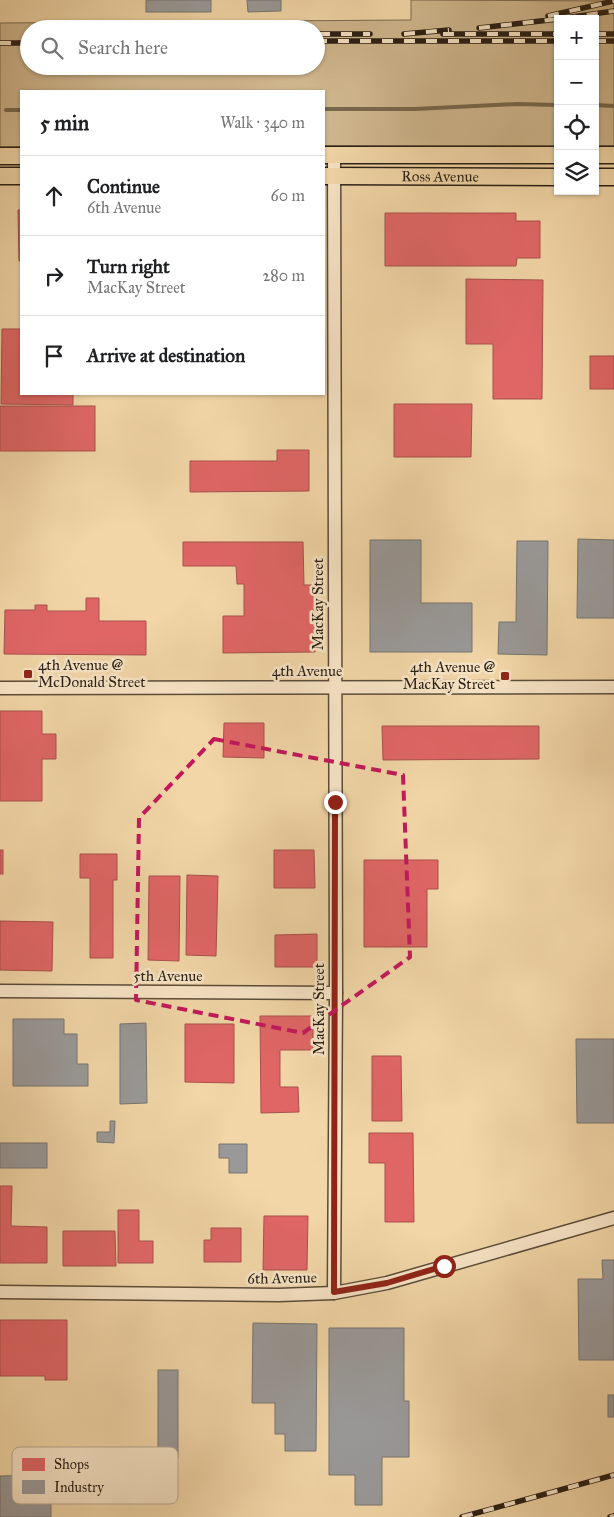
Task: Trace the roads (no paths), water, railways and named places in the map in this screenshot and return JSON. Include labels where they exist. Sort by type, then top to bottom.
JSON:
[{"type":"main road","points":[[599,155],[614,154]]},
{"type":"main road","name":"Ross Avenue","points":[[329,155],[554,155]]},
{"type":"main road","points":[[0,156],[20,156]]},
{"type":"main road","points":[[0,176],[20,176]]},
{"type":"main road","name":"Ross Avenue","points":[[329,176],[554,177]]},
{"type":"main road","points":[[599,177],[614,177]]},
{"type":"street","name":"MacKay Street","points":[[329,155],[336,993],[334,1292]]},
{"type":"street","name":"4th Avenue","points":[[0,688],[614,687]]},
{"type":"street","name":"5th Avenue","points":[[0,991],[336,993]]},
{"type":"street","name":"6th Avenue","points":[[0,1292],[280,1295],[334,1292],[387,1283],[614,1218]]},
{"type":"waterway","points":[[325,109],[415,109],[517,104],[554,105]]},
{"type":"waterway","points":[[599,105],[614,106]]},
{"type":"waterway","points":[[6,110],[20,110]]},
{"type":"railway","points":[[548,16],[614,1]]},
{"type":"railway","points":[[586,15],[614,11]]},
{"type":"railway","points":[[479,28],[554,19]]},
{"type":"railway","points":[[404,34],[449,30]]},
{"type":"railway","points":[[325,34],[370,34]]},
{"type":"railway","points":[[443,34],[554,34]]},
{"type":"railway","points":[[599,34],[614,34]]},
{"type":"railway","points":[[325,41],[554,41]]},
{"type":"railway","points":[[599,41],[614,41]]},
{"type":"railway","points":[[0,43],[20,43]]},
{"type":"railway","points":[[462,1517],[614,1475]]},
{"type":"railway","points":[[610,1517],[614,1516]]},
{"type":"place","name":"4th Avenue @ McDonald Street","points":[[28,674]]},
{"type":"place","name":"4th Avenue @ MacKay Street","points":[[505,676]]}]
